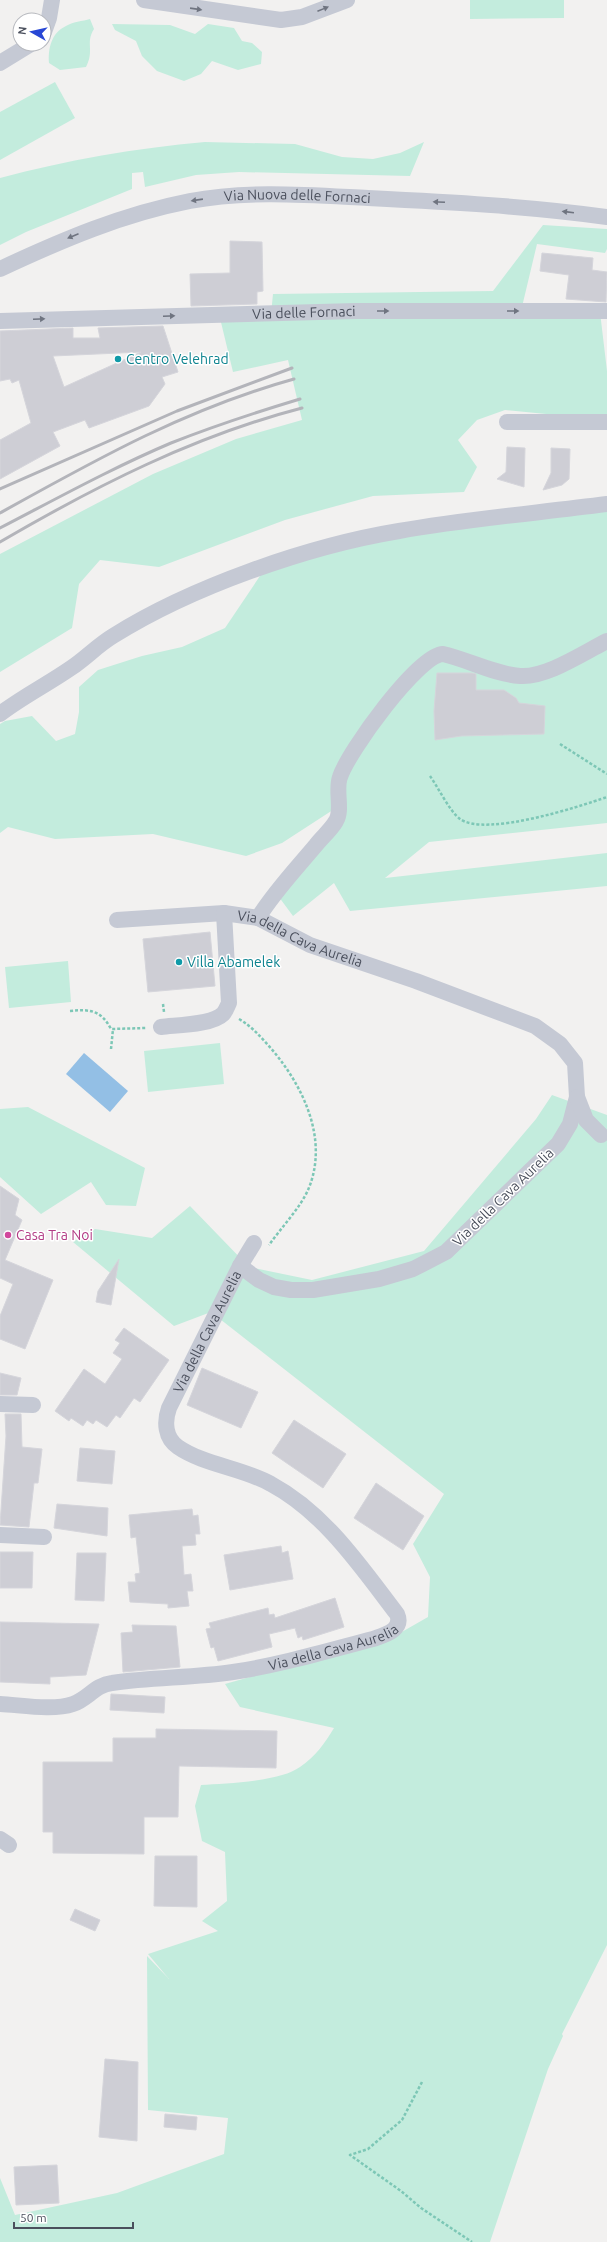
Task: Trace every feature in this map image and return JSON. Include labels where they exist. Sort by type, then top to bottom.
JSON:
[{"type":"street","points":[[50,12],[52,0]]},
{"type":"street","points":[[144,0],[281,20],[302,17],[347,0]]},
{"type":"street","points":[[0,63],[18,52]]},
{"type":"street","name":"Via Nuova delle Fornaci","points":[[0,269],[105,223],[178,204],[232,196],[310,196],[513,205],[607,216]]},
{"type":"street","name":"Via delle Fornaci","points":[[0,321],[356,311],[607,312]]},
{"type":"street","points":[[507,422],[607,422]]},
{"type":"street","points":[[0,714],[72,667],[113,636],[149,616],[219,584],[266,566],[323,548],[399,531],[607,504]]},
{"type":"street","points":[[258,918],[336,821],[338,784],[344,767],[394,696],[429,660],[438,654],[443,654],[514,675],[529,676],[547,671],[607,641]]},
{"type":"street","points":[[161,1027],[203,1022],[222,1016],[226,1011],[229,1003],[224,913]]},
{"type":"street","name":"Via della Cava Aurelia","points":[[0,1704],[60,1707],[76,1703],[94,1689],[111,1683],[235,1672],[373,1639],[395,1629],[398,1624],[398,1616],[344,1545],[326,1526],[294,1499],[271,1484],[252,1475],[192,1454],[178,1446],[168,1435],[166,1420],[169,1408],[240,1266],[259,1280],[274,1287],[291,1290],[313,1290],[379,1279],[413,1269],[446,1252],[558,1144],[570,1124],[577,1097],[575,1063],[560,1044],[535,1026],[408,978],[310,945],[258,918],[224,913],[117,920]]},
{"type":"street","points":[[577,1097],[586,1120],[604,1137]]},
{"type":"street","points":[[570,1124],[604,1137]]},
{"type":"street","points":[[240,1266],[260,1246]]},
{"type":"street","points":[[0,1404],[33,1405]]},
{"type":"street","points":[[0,1535],[44,1538]]},
{"type":"path","points":[[560,744],[607,774]]},
{"type":"path","points":[[430,776],[460,819],[469,823],[483,824],[551,815],[607,797]]},
{"type":"path","points":[[163,1004],[164,1012]]},
{"type":"path","points":[[70,1011],[94,1011],[100,1014],[111,1029],[161,1027]]},
{"type":"path","points":[[226,1011],[248,1024],[282,1061],[302,1094],[314,1133],[316,1150],[308,1190],[260,1246]]},
{"type":"path","points":[[111,1049],[113,1029]]},
{"type":"path","points":[[422,2082],[402,2120],[368,2149],[350,2155],[401,2191],[421,2208],[472,2242]]},
{"type":"green space","points":[[470,0],[564,0],[564,18],[470,19]]},
{"type":"green space","points":[[90,19],[94,29],[90,38],[89,61],[86,67],[60,70],[49,63],[49,52],[52,52],[52,42],[57,33],[61,29],[74,23]]},
{"type":"green space","points":[[112,24],[170,25],[195,34],[208,24],[234,28],[242,41],[252,43],[262,52],[261,64],[238,70],[212,61],[201,74],[184,81],[157,71],[142,56],[136,41],[115,30]]},
{"type":"green space","points":[[55,82],[75,118],[0,160],[0,112]]},
{"type":"green space","points":[[205,142],[295,144],[342,157],[373,159],[400,153],[424,142],[410,176],[239,172],[196,175],[145,187],[143,172],[132,173],[132,189],[26,232],[0,245],[0,178],[102,156]]},
{"type":"green space","points":[[543,225],[607,229],[607,249],[605,253],[537,244],[521,311],[600,312],[607,371],[607,420],[505,410],[477,420],[458,440],[477,467],[464,492],[373,496],[285,520],[159,567],[100,560],[79,584],[72,628],[0,672],[0,554],[153,474],[236,439],[302,420],[288,360],[233,372],[219,314],[271,314],[273,294],[493,291]]},
{"type":"green space","points":[[607,504],[607,823],[429,842],[385,878],[607,853],[607,886],[350,911],[334,883],[293,916],[273,889],[339,806],[282,843],[246,856],[153,834],[55,839],[8,827],[0,833],[0,724],[5,721],[32,716],[56,741],[75,734],[79,712],[79,687],[98,670],[142,656],[182,647],[225,628],[266,567],[323,548]]},
{"type":"green space","points":[[68,961],[71,1002],[9,1008],[5,967]]},
{"type":"green space","points":[[220,1043],[224,1084],[148,1092],[144,1051]]},
{"type":"green space","points":[[552,1095],[607,1115],[607,1945],[562,2034],[563,2036],[548,2069],[490,2242],[0,2242],[0,2178],[15,2215],[117,2193],[224,2154],[228,2118],[148,2110],[147,1956],[169,1979],[148,1954],[218,1931],[202,1921],[227,1901],[225,1852],[202,1841],[195,1806],[201,1785],[266,1779],[291,1772],[300,1767],[315,1754],[334,1728],[240,1707],[225,1684],[393,1637],[428,1617],[430,1577],[413,1544],[444,1494],[211,1312],[174,1326],[73,1242],[95,1229],[152,1238],[190,1206],[249,1267],[312,1280],[424,1251],[536,1119]]},
{"type":"green space","points":[[28,1107],[145,1168],[136,1206],[106,1205],[91,1182],[41,1214],[0,1177],[0,1109]]},
{"type":"water","points":[[84,1053],[128,1091],[110,1112],[66,1074]]},
{"type":"building","points":[[230,241],[262,242],[263,291],[257,292],[257,304],[191,306],[190,274],[230,273]]},
{"type":"building","points":[[542,253],[593,258],[592,270],[607,272],[606,302],[566,299],[569,275],[540,271]]},
{"type":"building","points":[[163,326],[178,372],[162,377],[165,384],[149,406],[89,428],[85,420],[53,432],[60,446],[0,479],[0,440],[31,423],[19,380],[12,383],[10,379],[0,381],[0,331],[73,328],[73,338],[100,338],[98,328]],"holes":[[[141,352],[64,387],[53,356]]]},
{"type":"building","points":[[507,447],[525,448],[524,487],[497,479],[506,472]]},
{"type":"building","points":[[551,448],[570,449],[569,479],[562,485],[543,490],[551,473]]},
{"type":"building","points":[[437,673],[476,674],[476,690],[504,690],[516,698],[519,703],[545,706],[544,734],[461,736],[435,740],[434,711]]},
{"type":"building","name":"Villa Abamelek","points":[[210,932],[215,986],[148,992],[143,939]]},
{"type":"building","points":[[0,1186],[19,1199],[15,1215],[22,1220],[5,1260],[53,1280],[25,1349],[0,1339],[0,1316],[13,1284],[0,1278]]},
{"type":"building","points":[[119,1259],[111,1305],[96,1302],[98,1291]]},
{"type":"building","points":[[124,1328],[169,1360],[140,1402],[134,1398],[120,1418],[116,1415],[107,1427],[96,1420],[93,1424],[87,1420],[83,1426],[71,1418],[69,1421],[55,1411],[84,1369],[105,1384],[122,1359],[113,1353],[120,1343],[115,1340]]},
{"type":"building","points":[[202,1368],[258,1392],[241,1428],[187,1405]]},
{"type":"building","points":[[0,1373],[21,1378],[17,1395],[0,1395]]},
{"type":"building","points":[[5,1414],[21,1414],[22,1447],[42,1449],[38,1483],[34,1483],[29,1527],[0,1525],[6,1436]]},
{"type":"building","points":[[294,1420],[346,1454],[323,1488],[272,1453]]},
{"type":"building","points":[[80,1448],[115,1451],[112,1484],[77,1481]]},
{"type":"building","points":[[376,1483],[424,1516],[403,1550],[354,1518]]},
{"type":"building","points":[[57,1504],[108,1508],[107,1536],[54,1528]]},
{"type":"building","points":[[192,1509],[193,1516],[198,1515],[200,1534],[195,1534],[196,1545],[182,1546],[184,1575],[191,1574],[193,1591],[187,1591],[189,1606],[168,1608],[168,1604],[130,1602],[128,1582],[136,1582],[135,1574],[140,1573],[136,1537],[131,1538],[129,1515]]},
{"type":"building","points":[[281,1546],[282,1553],[288,1551],[293,1579],[230,1590],[224,1555]]},
{"type":"building","points":[[0,1552],[33,1552],[32,1588],[0,1588]]},
{"type":"building","points":[[77,1553],[106,1553],[104,1601],[75,1600]]},
{"type":"building","points":[[335,1598],[344,1627],[303,1640],[302,1636],[298,1638],[295,1628],[269,1634],[272,1647],[218,1661],[214,1647],[211,1648],[206,1629],[211,1628],[209,1623],[268,1608],[269,1615],[274,1614],[275,1618]]},
{"type":"building","points":[[0,1622],[99,1624],[86,1675],[50,1677],[50,1684],[0,1682]]},
{"type":"building","points":[[132,1625],[176,1626],[180,1667],[123,1672],[121,1633],[133,1632]]},
{"type":"building","points":[[111,1694],[165,1697],[164,1713],[110,1710]]},
{"type":"building","points":[[156,1729],[277,1731],[276,1768],[179,1766],[178,1817],[144,1817],[144,1854],[53,1853],[53,1832],[43,1832],[43,1762],[113,1762],[113,1738],[156,1738]]},
{"type":"building","points":[[155,1856],[197,1856],[197,1907],[154,1906]]},
{"type":"building","points":[[75,1909],[100,1920],[95,1931],[70,1920]]},
{"type":"building","points":[[105,2059],[138,2062],[137,2141],[99,2137]]},
{"type":"building","points":[[165,2114],[197,2117],[196,2130],[164,2127]]},
{"type":"building","points":[[57,2165],[59,2203],[16,2205],[14,2167]]},
{"type":"railway","points":[[0,489],[177,411],[292,368]]},
{"type":"railway","points":[[0,513],[107,455],[179,420],[254,391],[294,379]]},
{"type":"railway","points":[[0,528],[106,473],[171,443],[300,399]]},
{"type":"railway","points":[[0,542],[72,501],[146,464],[223,433],[302,408]]},
{"type":"place","name":"Centro Velehrad","points":[[118,359]]},
{"type":"place","name":"Villa Abamelek","points":[[179,962]]},
{"type":"place","name":"Casa Tra Noi","points":[[8,1235]]}]
